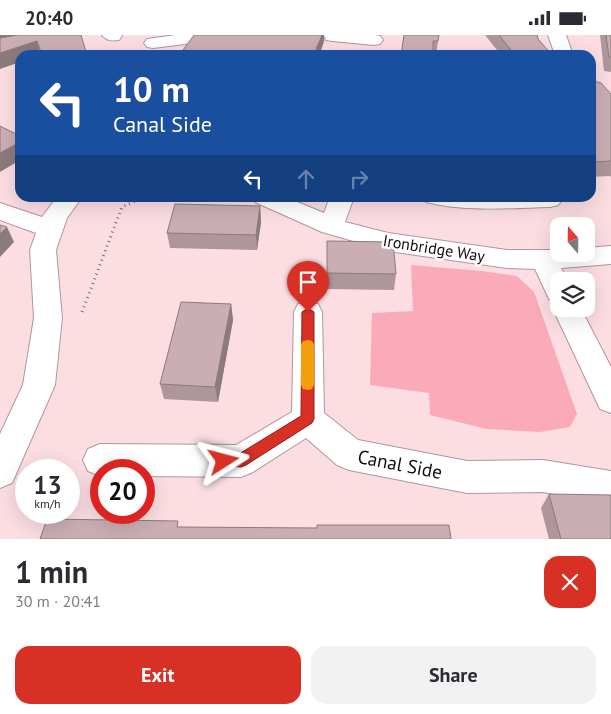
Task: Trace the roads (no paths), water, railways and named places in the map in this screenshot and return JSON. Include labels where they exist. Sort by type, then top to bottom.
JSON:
[{"type":"street","points":[[558,35],[562,50]]},
{"type":"street","points":[[152,44],[210,36],[230,38]]},
{"type":"street","points":[[332,36],[372,43]]},
{"type":"street","points":[[5,452],[39,385],[48,318],[43,250],[55,217],[66,202]]},
{"type":"street","name":"Ironbridge Way","points":[[275,202],[330,226],[388,242],[507,259],[544,260],[611,255]]},
{"type":"street","points":[[330,226],[340,202]]},
{"type":"street","points":[[0,211],[51,229]]},
{"type":"street","points":[[544,260],[550,273]]},
{"type":"street","points":[[155,460],[241,461],[308,419],[308,312]]},
{"type":"street","points":[[571,317],[611,399]]},
{"type":"street","name":"Canal Side","points":[[308,419],[348,454],[467,477],[543,476],[611,488]]}]
